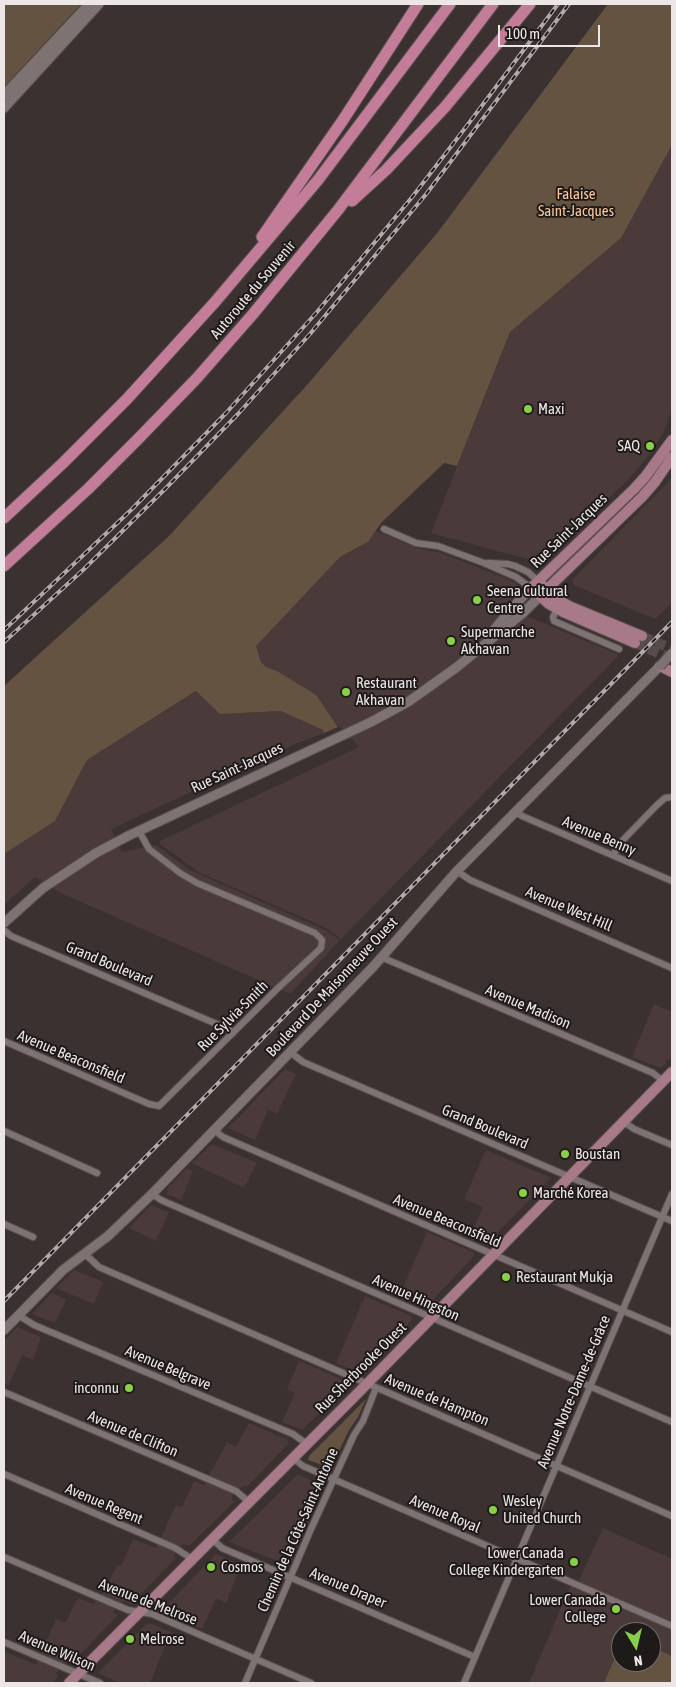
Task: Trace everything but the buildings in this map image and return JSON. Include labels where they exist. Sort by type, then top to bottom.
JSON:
[{"type":"highway","points":[[215,302],[339,126],[418,4]]},
{"type":"highway","name":"Autoroute du Souvenir","points":[[4,518],[127,399],[215,302],[318,180],[450,4]]},
{"type":"highway","name":"Autoroute du Souvenir","points":[[4,566],[89,488],[186,389],[266,300],[330,220],[493,4]]},
{"type":"highway","points":[[330,220],[386,170],[445,108],[530,4]]},
{"type":"main road","points":[[4,95],[89,4]]},
{"type":"main road","points":[[4,108],[99,4]]},
{"type":"main road","name":"Rue Saint-Jacques","points":[[484,643],[514,606],[634,489],[672,440]]},
{"type":"main road","name":"Rue Saint-Jacques","points":[[4,922],[34,895],[96,853],[389,713],[438,682],[523,613],[642,497],[657,480],[672,457]]},
{"type":"main road","points":[[535,585],[557,609],[639,639],[543,593]]},
{"type":"main road","name":"Boulevard De Maisonneuve Ouest","points":[[4,1330],[64,1270],[114,1231],[152,1194],[381,957],[457,871],[672,653]]},
{"type":"main road","points":[[660,666],[672,672]]},
{"type":"main road","name":"Rue Sherbrooke Ouest","points":[[69,1683],[307,1444],[372,1386],[431,1318],[672,1072]]},
{"type":"street","points":[[384,529],[416,542],[438,546],[484,563],[535,585]]},
{"type":"street","points":[[484,563],[515,566],[528,572],[535,585]]},
{"type":"street","points":[[557,609],[553,618],[556,622],[619,649]]},
{"type":"street","points":[[612,855],[622,841],[657,804],[665,798],[672,798]]},
{"type":"street","name":"Avenue Benny","points":[[516,812],[672,881]]},
{"type":"street","name":"Rue Sylvia-Smith","points":[[139,831],[148,850],[185,876],[313,931],[322,940],[322,946],[319,950],[164,1103],[157,1107]]},
{"type":"street","name":"Avenue West Hill","points":[[457,871],[470,880],[672,968]]},
{"type":"street","name":"Grand Boulevard","points":[[4,930],[16,938],[233,1033]]},
{"type":"street","name":"Avenue Madison","points":[[381,957],[650,1072],[662,1081]]},
{"type":"street","name":"Avenue Beaconsfield","points":[[4,1041],[157,1107]]},
{"type":"street","name":"Grand Boulevard","points":[[290,1052],[303,1062],[672,1221]]},
{"type":"street","points":[[624,1122],[634,1129],[672,1145]]},
{"type":"street","name":"Avenue Beaconsfield","points":[[214,1130],[223,1137],[672,1332]]},
{"type":"street","points":[[4,1132],[97,1173]]},
{"type":"street","name":"Avenue Hingston","points":[[152,1194],[160,1200],[672,1422]]},
{"type":"street","name":"Avenue Notre-Dame-de-Grâce","points":[[464,1683],[512,1574],[516,1559],[672,1194]]},
{"type":"street","points":[[4,1224],[33,1237]]},
{"type":"street","name":"Avenue de Hampton","points":[[85,1254],[100,1267],[672,1516]]},
{"type":"street","name":"Avenue Belgrave","points":[[18,1315],[30,1324],[293,1434],[307,1444]]},
{"type":"street","name":"Chemin de la Côte-Saint-Antoine","points":[[245,1683],[329,1488],[363,1421],[372,1386]]},
{"type":"street","name":"Avenue de Clifton","points":[[4,1392],[236,1491],[249,1502]]},
{"type":"street","name":"Avenue Royal","points":[[293,1458],[303,1466],[334,1480],[672,1626]]},
{"type":"street","name":"Avenue Regent","points":[[4,1474],[175,1548],[192,1559]]},
{"type":"street","name":"Avenue Draper","points":[[212,1539],[222,1548],[475,1657]]},
{"type":"street","name":"Avenue de Melrose","points":[[4,1556],[128,1610],[152,1614],[311,1683]]},
{"type":"street","name":"Avenue Wilson","points":[[4,1642],[100,1683]]},
{"type":"shaded area","points":[[672,145],[672,410],[664,431],[652,452],[628,480],[542,563],[431,533],[510,332],[621,238]]},
{"type":"shaded area","points":[[672,478],[672,603],[655,619],[574,585],[572,580]]},
{"type":"shaded area","points":[[376,531],[417,548],[441,553],[515,582],[519,587],[519,591],[508,602],[529,617],[619,655],[341,939],[326,928],[200,873],[160,844],[160,841],[359,747],[330,717],[277,671],[266,668],[261,662],[255,646],[341,556],[368,542]]},
{"type":"shaded area","points":[[197,691],[220,714],[281,711],[323,730],[324,733],[295,744],[111,829],[122,852],[156,845],[190,870],[325,930],[340,940],[290,994],[61,893],[35,877],[4,905],[4,854],[55,821],[87,760]]},
{"type":"shaded area","points":[[654,1004],[672,1012],[672,1058],[670,1060],[667,1059],[665,1061],[667,1063],[661,1068],[632,1057]]},
{"type":"shaded area","points":[[285,1069],[296,1074],[277,1114],[268,1110],[255,1140],[228,1128]]},
{"type":"shaded area","points":[[212,1144],[257,1163],[244,1188],[192,1163]]},
{"type":"shaded area","points":[[486,1150],[551,1178],[487,1243],[469,1237],[483,1207],[464,1199]]},
{"type":"shaded area","points":[[187,1168],[193,1171],[181,1200],[167,1194],[167,1189]]},
{"type":"shaded area","points":[[151,1205],[169,1212],[156,1241],[129,1228]]},
{"type":"shaded area","points":[[427,1232],[473,1252],[475,1255],[428,1305],[422,1307],[399,1297]]},
{"type":"shaded area","points":[[74,1270],[103,1282],[94,1304],[56,1288]]},
{"type":"shaded area","points":[[52,1293],[66,1300],[55,1323],[32,1314]]},
{"type":"shaded area","points":[[365,1296],[411,1316],[413,1319],[359,1373],[336,1363]]},
{"type":"shaded area","points":[[17,1327],[41,1337],[33,1360],[22,1355],[9,1385],[4,1383],[4,1341]]},
{"type":"shaded area","points":[[299,1361],[344,1380],[349,1384],[302,1430],[282,1422],[295,1393],[287,1389]]},
{"type":"shaded area","points":[[249,1423],[286,1439],[289,1443],[247,1487],[243,1486],[231,1497],[234,1502],[189,1546],[183,1544],[174,1555],[176,1558],[131,1604],[123,1601],[113,1612],[118,1615],[72,1663],[68,1661],[56,1673],[58,1677],[52,1683],[4,1683],[4,1658],[6,1652],[36,1665],[56,1619],[65,1623],[78,1598],[93,1604],[104,1592],[117,1565],[121,1566],[133,1539],[156,1548],[176,1505],[182,1507],[194,1481],[204,1485],[227,1442],[236,1447]]},
{"type":"shaded area","points":[[298,1474],[323,1486],[287,1565],[229,1542]]},
{"type":"shaded area","name":"Lower Canada College","points":[[603,1528],[672,1559],[672,1683],[529,1683],[571,1584],[576,1587]]},
{"type":"shaded area","points":[[216,1554],[241,1565],[226,1603],[216,1598],[202,1629],[162,1610]]},
{"type":"shaded area","points":[[149,1623],[171,1632],[150,1683],[120,1683],[98,1673],[145,1625]]},
{"type":"green space","points":[[4,4],[81,4],[4,87]]},
{"type":"green space","name":"Falaise Saint-Jacques","points":[[608,4],[672,4],[672,145],[621,238],[510,332],[457,466],[444,463],[381,523],[368,542],[340,557],[256,646],[261,662],[266,667],[277,671],[316,695],[338,727],[324,733],[323,730],[281,711],[220,714],[196,691],[87,760],[55,821],[4,854],[4,686],[169,536],[306,386],[438,232]]},
{"type":"green space","points":[[366,1399],[331,1468],[308,1460],[309,1456]]},
{"type":"green space","points":[[661,1651],[672,1656],[672,1683],[604,1683],[611,1667],[611,1672],[661,1672]]},
{"type":"tunnel","points":[[642,636],[672,649]]},
{"type":"tunnel","points":[[635,643],[672,659]]},
{"type":"railway","points":[[4,630],[131,510],[226,413],[317,312],[413,196],[558,4]]},
{"type":"railway","points":[[4,642],[83,570],[166,488],[238,414],[310,334],[427,193],[569,4]]},
{"type":"railway","points":[[4,1301],[672,622]]},
{"type":"place","name":"Maxi","points":[[528,409]]},
{"type":"place","name":"SAQ","points":[[650,446]]},
{"type":"place","name":"Seena Cultural Centre","points":[[477,600]]},
{"type":"place","name":"Supermarche Akhavan","points":[[451,641]]},
{"type":"place","name":"Restaurant Akhavan","points":[[346,692]]},
{"type":"place","name":"Boustan","points":[[565,1154]]},
{"type":"place","name":"Marché Korea","points":[[523,1193]]},
{"type":"place","name":"Restaurant Mukja","points":[[506,1277]]},
{"type":"place","name":"inconnu","points":[[129,1388]]},
{"type":"place","name":"Wesley United Church","points":[[493,1510]]},
{"type":"place","name":"Lower Canada College Kindergarten","points":[[574,1562]]},
{"type":"place","name":"Cosmos","points":[[211,1567]]},
{"type":"place","name":"Lower Canada College","points":[[616,1609]]},
{"type":"place","name":"Melrose","points":[[130,1639]]}]
